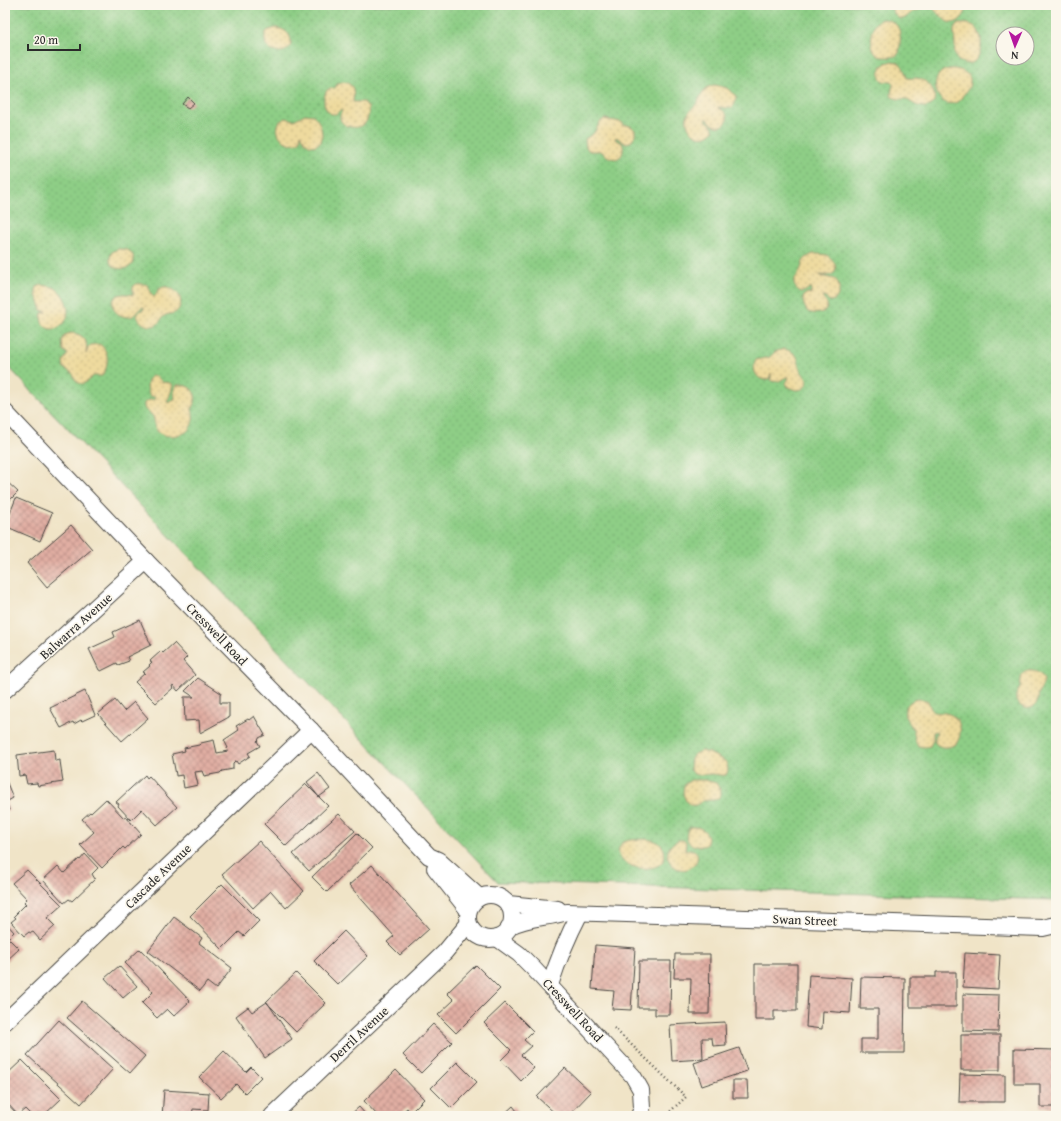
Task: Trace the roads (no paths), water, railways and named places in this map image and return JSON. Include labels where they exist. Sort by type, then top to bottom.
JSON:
[{"type":"street","name":"Cresswell Road","points":[[5,412],[146,561],[311,730],[429,856],[438,860],[479,898]]},
{"type":"street","name":"Balwarra Avenue","points":[[5,690],[146,561]]},
{"type":"street","name":"Cascade Avenue","points":[[5,1022],[311,730]]},
{"type":"street","name":"Cresswell Road","points":[[429,856],[431,863],[472,924]]},
{"type":"street","points":[[491,894],[498,896],[508,904],[512,915],[510,926],[503,935],[497,938],[487,939],[472,924],[474,901],[479,898],[491,894]]},
{"type":"street","name":"Swan Street","points":[[508,904],[573,912],[1052,928]]},
{"type":"street","points":[[550,985],[573,912]]},
{"type":"street","name":"Swan Street","points":[[510,926],[517,922],[535,918],[573,912]]},
{"type":"street","name":"Derril Avenue","points":[[272,1116],[445,952],[472,924]]},
{"type":"street","name":"Cresswell Road","points":[[497,938],[519,954],[550,985],[633,1076],[640,1090],[642,1108],[639,1116]]}]
